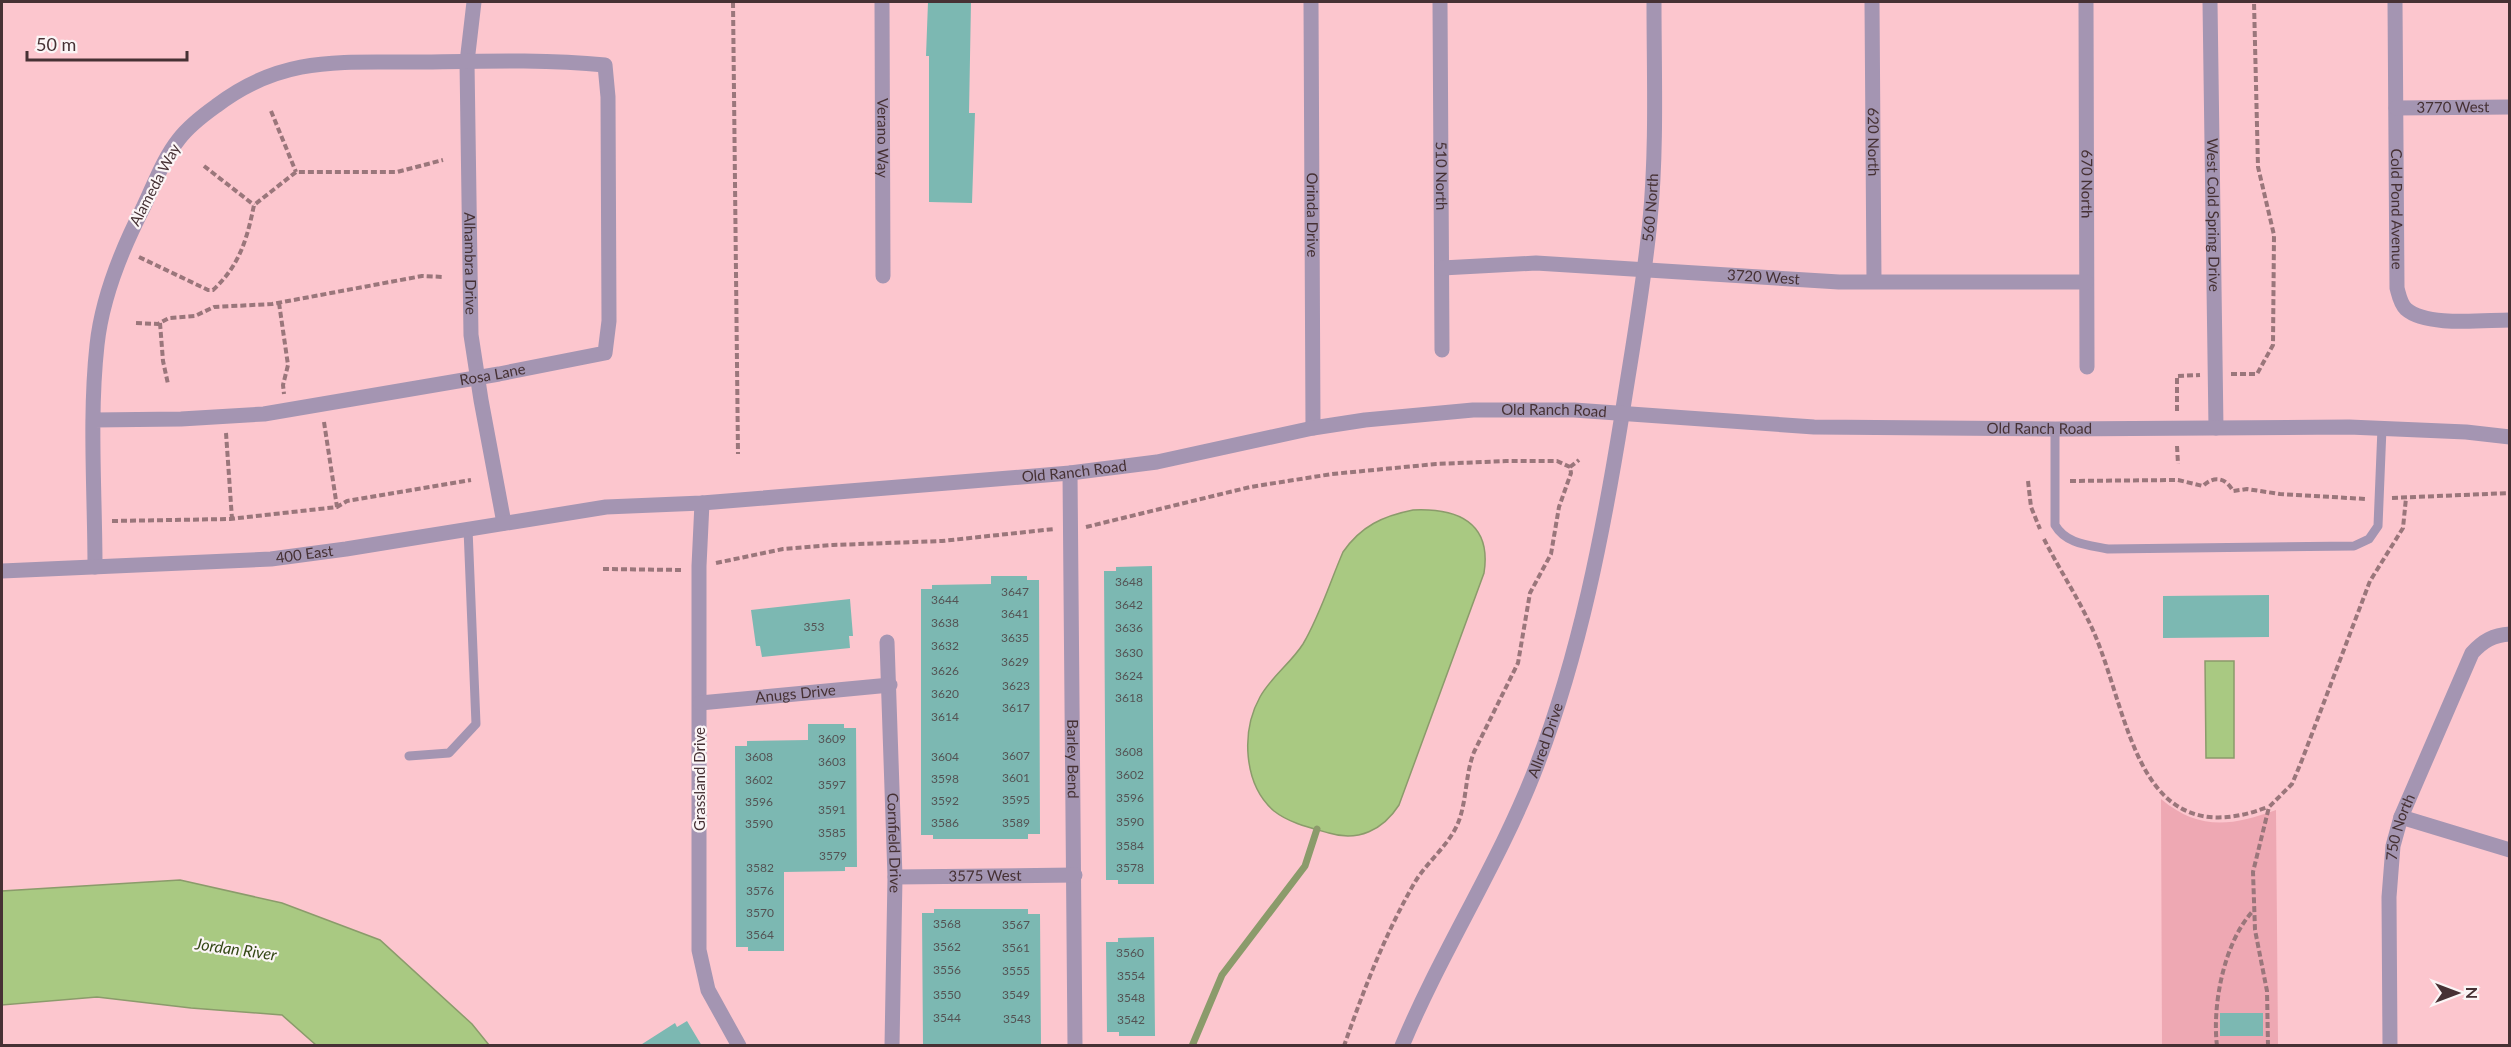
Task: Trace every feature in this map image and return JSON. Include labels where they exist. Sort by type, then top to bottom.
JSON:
[{"type":"street","name":"Alhambra Drive","points":[[474,2],[467,62],[470,318],[477,378],[504,523]]},
{"type":"street","name":"Verano Way","points":[[882,2],[883,276]]},
{"type":"street","name":"Orinda Drive","points":[[1311,2],[1313,428]]},
{"type":"street","name":"510 North","points":[[1440,2],[1442,350]]},
{"type":"street","name":"560 North","points":[[1622,412],[1645,269],[1654,148],[1654,2]]},
{"type":"street","name":"620 North","points":[[1872,2],[1874,281]]},
{"type":"street","name":"670 North","points":[[2086,2],[2087,367]]},
{"type":"street","name":"West Cold Spring Drive","points":[[2210,2],[2216,428]]},
{"type":"street","name":"Cold Pond Avenue","points":[[2396,2],[2397,288],[2401,302],[2407,310],[2427,319],[2510,320]]},
{"type":"street","name":"Alameda Way","points":[[95,567],[94,420],[97,342],[110,287],[128,236],[178,140],[198,119],[237,89],[279,71],[317,64],[467,62],[605,65]]},
{"type":"street","name":"Rosa Lane","points":[[94,420],[181,419],[264,414],[477,378],[605,353],[609,321],[608,98],[605,65]]},
{"type":"street","name":"3770 West","points":[[2396,108],[2510,107]]},
{"type":"street","name":"3720 West","points":[[1442,268],[1536,263],[1767,279],[2086,282]]},
{"type":"street","name":"Old Ranch Road","points":[[606,507],[702,503],[1070,473],[1157,462],[1313,428],[1408,415],[1473,410],[1622,412],[1750,424],[1814,427],[2382,428],[2466,432],[2510,437]]},
{"type":"street","name":"Allred Drive","points":[[1402,1046],[1517,813],[1547,736],[1589,593],[1622,412]]},
{"type":"street","name":"Barley Bend","points":[[1070,473],[1076,1046]]},
{"type":"street","name":"Grassland Drive","points":[[702,503],[699,566],[699,950],[708,990],[739,1046]]},
{"type":"street","name":"400 East","points":[[2,571],[271,559],[606,507]]},
{"type":"street","name":"750 North","points":[[2390,1046],[2389,871],[2402,817],[2472,654],[2482,642],[2503,635]]},
{"type":"street","name":"Cornfield Drive","points":[[887,642],[895,877],[892,1046]]},
{"type":"street","name":"Anugs Drive","points":[[700,703],[890,685]]},
{"type":"street","points":[[2402,817],[2510,850]]},
{"type":"street","name":"3575 West","points":[[895,877],[1075,875]]},
{"type":"lane","points":[[2055,429],[2055,525],[2061,535],[2076,542],[2108,549],[2354,546],[2369,539],[2378,526],[2382,428]]},
{"type":"lane","points":[[409,756],[449,753],[476,724],[468,529]]},
{"type":"path","points":[[733,2],[738,454]]},
{"type":"path","points":[[2254,2],[2258,167],[2274,235],[2273,345],[2257,374]]},
{"type":"path","points":[[271,111],[296,172]]},
{"type":"path","points":[[138,256],[208,290],[213,290],[230,274],[240,256],[248,238],[254,205],[296,172],[397,172],[443,160]]},
{"type":"path","points":[[204,166],[254,205]]},
{"type":"path","points":[[136,323],[160,323],[169,318],[195,316],[214,307],[279,303],[422,276],[444,277]]},
{"type":"path","points":[[279,303],[288,365],[283,385],[284,395]]},
{"type":"path","points":[[160,323],[163,361],[168,384]]},
{"type":"path","points":[[324,421],[337,507]]},
{"type":"path","points":[[226,432],[232,519]]},
{"type":"path","points":[[1570,467],[1579,460]]},
{"type":"path","points":[[1083,527],[1250,487],[1332,474],[1436,464],[1506,461],[1557,461],[1570,467]]},
{"type":"path","points":[[1344,1046],[1366,981],[1395,918],[1417,879],[1458,825],[1473,752],[1518,663],[1530,593],[1551,554],[1560,507],[1571,473],[1570,467]]},
{"type":"path","points":[[2070,481],[2178,480],[2203,486],[2217,478],[2227,482],[2233,490],[2247,489],[2280,494],[2366,499]]},
{"type":"path","points":[[110,521],[232,519],[337,507],[347,501],[471,480]]},
{"type":"path","points":[[2028,481],[2031,507],[2040,531],[2096,636],[2128,731],[2148,776],[2164,796],[2192,815],[2208,818],[2248,815],[2269,807],[2292,784],[2370,581],[2403,528],[2406,498]]},
{"type":"path","points":[[2392,498],[2510,493]]},
{"type":"path","points":[[715,563],[783,549],[942,541],[1044,530]]},
{"type":"path","points":[[603,569],[676,571]]},
{"type":"path","points":[[2268,1046],[2267,991],[2253,912],[2253,872],[2269,807]]},
{"type":"path","points":[[2217,1046],[2215,1029],[2220,985],[2233,943],[2243,922],[2253,912]]},
{"type":"shaded area","points":[[2161,799],[2175,809],[2202,821],[2245,820],[2276,810],[2278,1045],[2162,1045]]},
{"type":"water","points":[[1413,510],[1444,512],[1468,522],[1477,530],[1482,541],[1485,556],[1484,573],[1399,805],[1393,814],[1377,827],[1360,835],[1340,835],[1300,825],[1274,811],[1256,787],[1248,757],[1250,725],[1254,711],[1260,697],[1275,676],[1303,644],[1320,610],[1343,552],[1350,543],[1365,529],[1382,519]]},
{"type":"water","points":[[2205,661],[2234,661],[2234,758],[2206,758]]},
{"type":"water","name":"Jordan River","points":[[180,880],[282,903],[380,940],[472,1024],[489,1045],[316,1045],[282,1015],[191,1008],[97,997],[2,1005],[2,891]]},
{"type":"building","points":[[928,2],[971,2],[969,113],[975,113],[972,203],[929,202],[929,56],[926,56]]},
{"type":"building","points":[[1152,566],[1154,884],[1118,884],[1118,880],[1106,880],[1104,571],[1116,571],[1116,567]]},
{"type":"building","points":[[991,576],[1027,576],[1027,580],[1039,580],[1040,834],[1028,834],[1028,839],[933,839],[933,835],[921,835],[921,589],[932,589],[932,585],[991,584]]},
{"type":"building","points":[[2269,595],[2269,637],[2163,638],[2163,596]]},
{"type":"building","points":[[850,599],[853,636],[849,636],[850,648],[762,657],[760,646],[756,646],[751,610]]},
{"type":"building","points":[[808,724],[844,724],[844,728],[856,728],[857,867],[845,867],[845,871],[784,872],[784,951],[748,951],[748,947],[736,947],[735,746],[747,746],[747,741],[808,740]]},
{"type":"building","points":[[934,909],[1028,909],[1028,914],[1040,914],[1041,1046],[923,1046],[922,913],[934,913]]},
{"type":"building","points":[[1154,937],[1155,1036],[1119,1036],[1119,1032],[1107,1032],[1106,942],[1118,942],[1118,938]]},
{"type":"building","points":[[2220,1013],[2263,1013],[2263,1036],[2220,1036]]},
{"type":"building","points":[[687,1021],[702,1046],[639,1046],[675,1023],[677,1027]]},
{"type":"waterway","points":[[1192,1046],[1222,975],[1305,866],[1317,829]]}]
